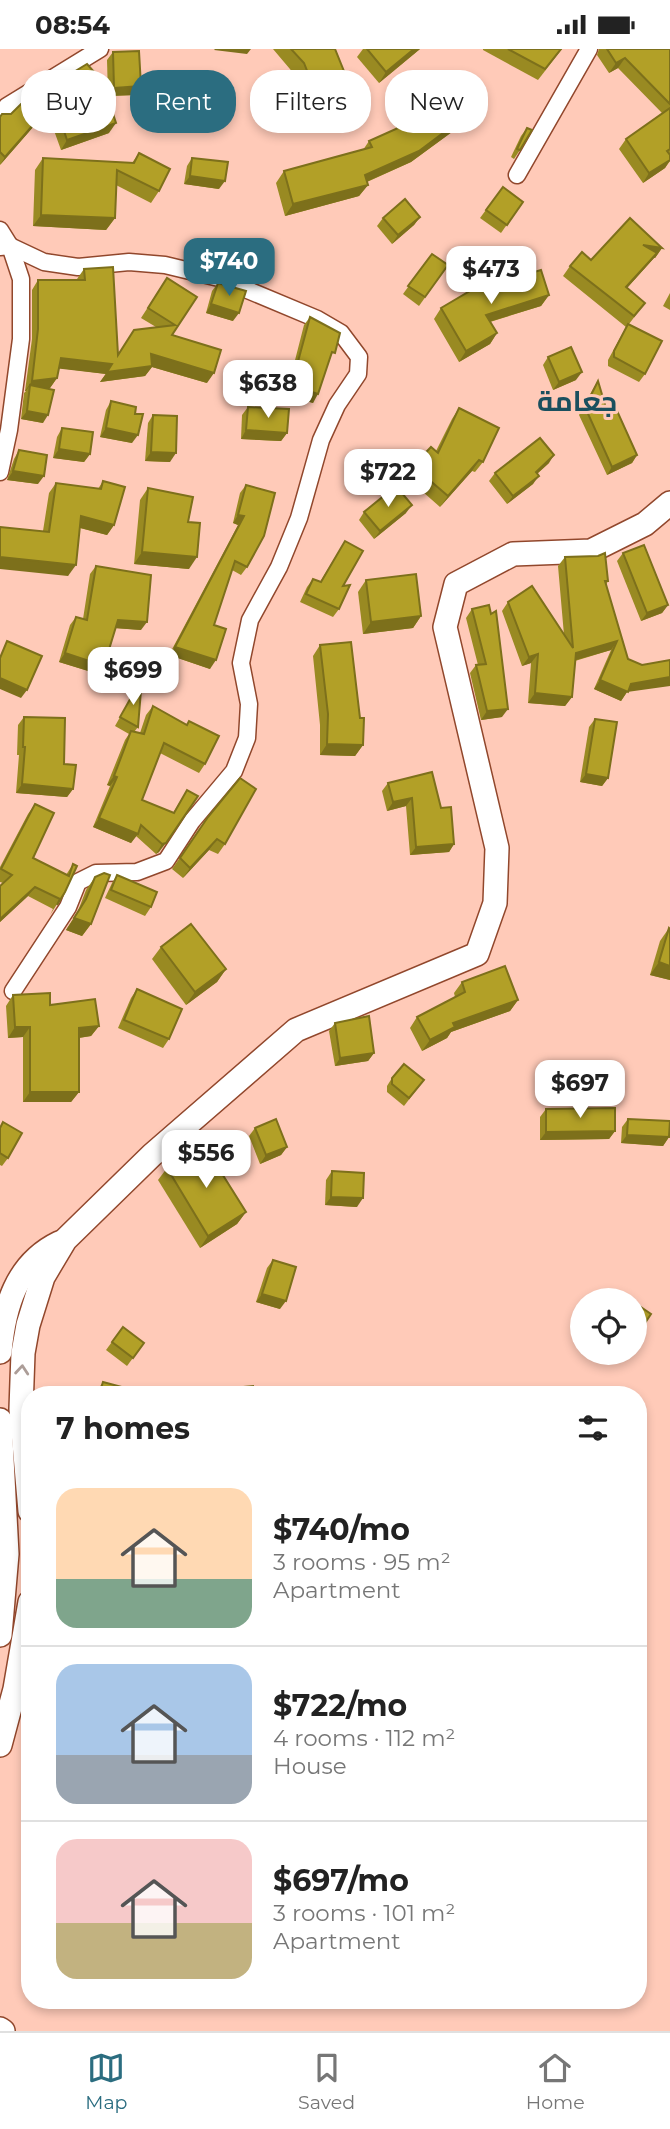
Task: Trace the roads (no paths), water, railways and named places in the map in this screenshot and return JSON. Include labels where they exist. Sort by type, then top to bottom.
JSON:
[{"type":"main road","points":[[0,1352],[8,1301],[30,1264],[65,1240],[152,1155],[296,1030],[477,954],[495,903],[497,848],[445,627],[456,584],[513,554],[591,551],[645,524],[670,503]]},
{"type":"main road","points":[[22,1386],[23,1353],[28,1325],[43,1277],[65,1240]]},
{"type":"main road","points":[[0,1420],[8,1554],[0,1635]]},
{"type":"main road","points":[[0,1745],[21,1658]]},
{"type":"street","points":[[0,115],[7,106],[100,49]]},
{"type":"street","points":[[517,175],[589,49]]},
{"type":"street","points":[[0,230],[5,247],[21,279],[21,339],[9,429],[0,472]]},
{"type":"street","points":[[5,247],[44,262],[78,267],[130,262],[164,265],[219,278],[317,319],[341,333],[359,357],[358,374],[337,405],[321,440],[299,518],[279,567],[250,620],[241,663],[249,704],[247,739],[234,771],[192,821],[166,861],[137,872],[96,873],[78,881],[68,907],[13,991]]},
{"type":"district","name":"جعامة","points":[[577,401]]}]
